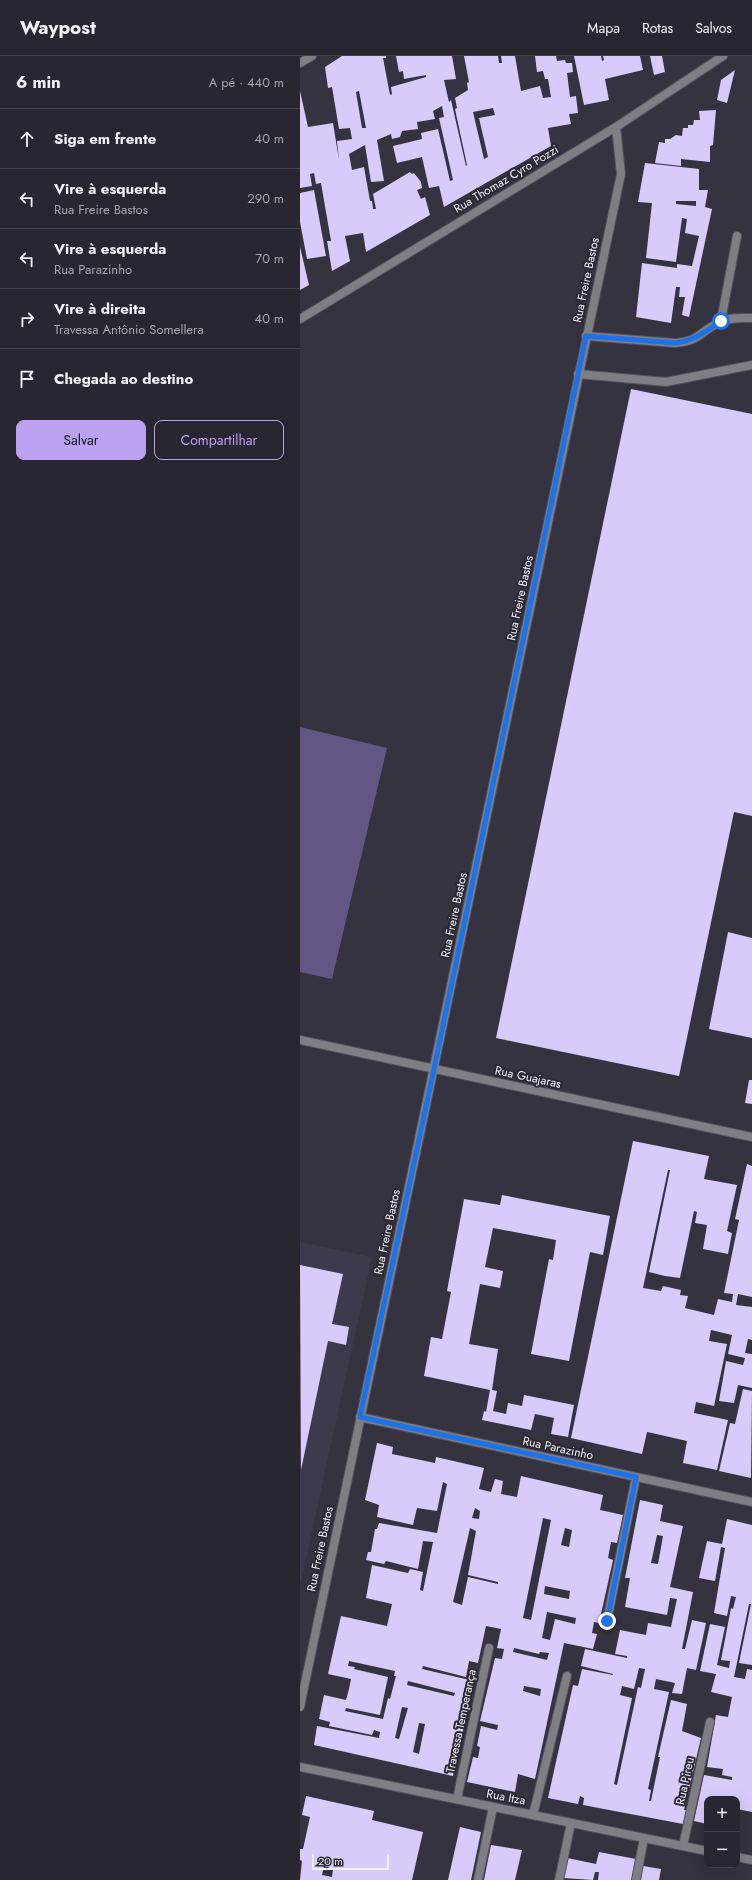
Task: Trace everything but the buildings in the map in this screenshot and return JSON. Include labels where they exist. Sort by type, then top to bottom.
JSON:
[{"type":"street","points":[[300,64],[312,56]]},
{"type":"street","name":"Rua Thomaz Cyro Pozzi","points":[[300,319],[616,127],[723,56]]},
{"type":"street","name":"Rua Freire Bastos","points":[[300,1707],[621,174],[616,127]]},
{"type":"street","points":[[721,321],[738,236]]},
{"type":"street","points":[[586,336],[675,343],[687,342],[699,337],[721,321],[736,318],[752,318]]},
{"type":"street","points":[[578,374],[666,382],[752,365]]},
{"type":"street","name":"Rua Guajaras","points":[[300,1040],[752,1137]]},
{"type":"street","name":"Rua Parazinho","points":[[360,1417],[752,1502]]},
{"type":"street","points":[[607,1621],[636,1477]]},
{"type":"street","name":"Travessa Temperança","points":[[457,1799],[489,1648]]},
{"type":"street","points":[[533,1815],[567,1676]]},
{"type":"street","name":"Rua Pireu","points":[[683,1846],[710,1722]]},
{"type":"street","name":"Rua Itza","points":[[300,1767],[704,1850]]},
{"type":"street","points":[[478,1880],[493,1807]]},
{"type":"street","points":[[558,1880],[571,1823]]},
{"type":"street","points":[[636,1880],[644,1838]]},
{"type":"street","points":[[740,1858],[752,1860]]},
{"type":"shaded area","points":[[300,727],[387,748],[332,979],[300,972]]},
{"type":"shaded area","points":[[300,1242],[372,1257],[300,1586]]},
{"type":"route","points":[[607,1621],[636,1477],[360,1417],[434,1069],[586,336],[675,343],[687,342],[699,337],[721,321]]}]
